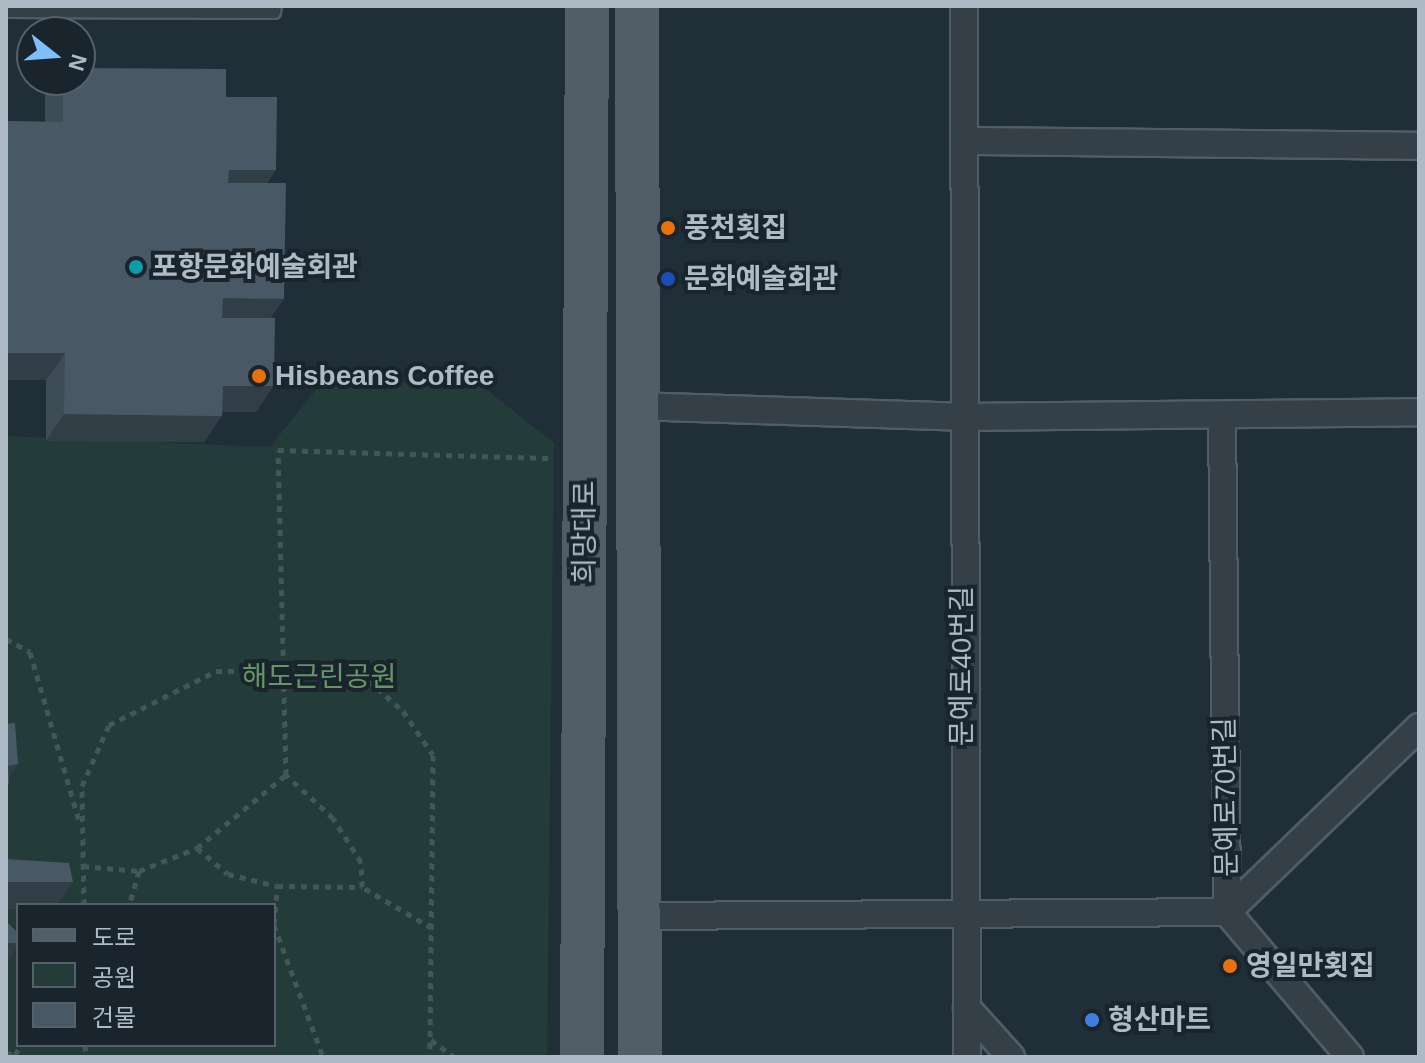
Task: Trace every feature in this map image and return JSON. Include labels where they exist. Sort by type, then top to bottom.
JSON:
[{"type":"main road","name":"희망대로","points":[[582,1057],[587,6]]},
{"type":"main road","name":"희망대로","points":[[637,6],[635,406],[644,916],[640,1057]]},
{"type":"street","name":"문예로40번길","points":[[964,6],[966,141],[961,417],[963,915],[967,1057]]},
{"type":"street","points":[[966,141],[1419,146]]},
{"type":"street","points":[[635,406],[961,417],[1419,412]]},
{"type":"street","name":"문예로70번길","points":[[1222,416],[1227,912]]},
{"type":"street","name":"문예로70번길","points":[[1227,912],[1419,727]]},
{"type":"street","points":[[644,916],[1227,912],[1350,1057]]},
{"type":"street","points":[[967,1008],[1011,1057]]},
{"type":"lane","points":[[6,11],[80,8],[274,12],[275,6]]},
{"type":"path","points":[[362,887],[361,862],[333,818],[286,775],[278,450],[585,460]]},
{"type":"path","points":[[6,639],[30,652],[83,832]]},
{"type":"path","points":[[84,903],[82,786],[109,725],[152,697],[216,671],[325,670],[368,680],[403,711],[433,755],[430,1057]]},
{"type":"path","points":[[83,866],[139,871],[197,848],[286,775]]},
{"type":"path","points":[[197,848],[228,874],[277,886],[362,887],[432,928]]},
{"type":"path","points":[[130,903],[139,871]]},
{"type":"path","points":[[276,903],[277,886]]},
{"type":"path","points":[[276,931],[315,1054],[323,1057]]},
{"type":"path","points":[[430,1040],[454,1057]]},
{"type":"green space","name":"해도근린공원","points":[[473,379],[554,443],[547,1057],[6,1057],[6,436],[270,447],[319,386]]},
{"type":"building","name":"포항문화예술회관","points":[[96,68],[226,69],[226,97],[277,97],[276,170],[229,170],[228,183],[286,183],[284,299],[223,298],[222,318],[275,318],[274,386],[223,386],[222,416],[64,414],[65,353],[6,353],[6,121],[63,122],[63,96],[96,96]]},
{"type":"building","points":[[15,723],[18,764],[8,766],[9,783],[6,788],[6,724]]},
{"type":"building","points":[[6,859],[69,863],[73,882],[6,882]]},
{"type":"building","points":[[6,921],[16,931],[16,943],[6,943]]},
{"type":"place","name":"풍천횟집","points":[[668,228]]},
{"type":"place","name":"포항문화예술회관","points":[[136,267]]},
{"type":"place","name":"문화예술회관","points":[[668,279]]},
{"type":"place","name":"Hisbeans Coffee","points":[[259,376]]},
{"type":"place","name":"영일만횟집","points":[[1230,966]]},
{"type":"place","name":"형산마트","points":[[1092,1020]]}]
